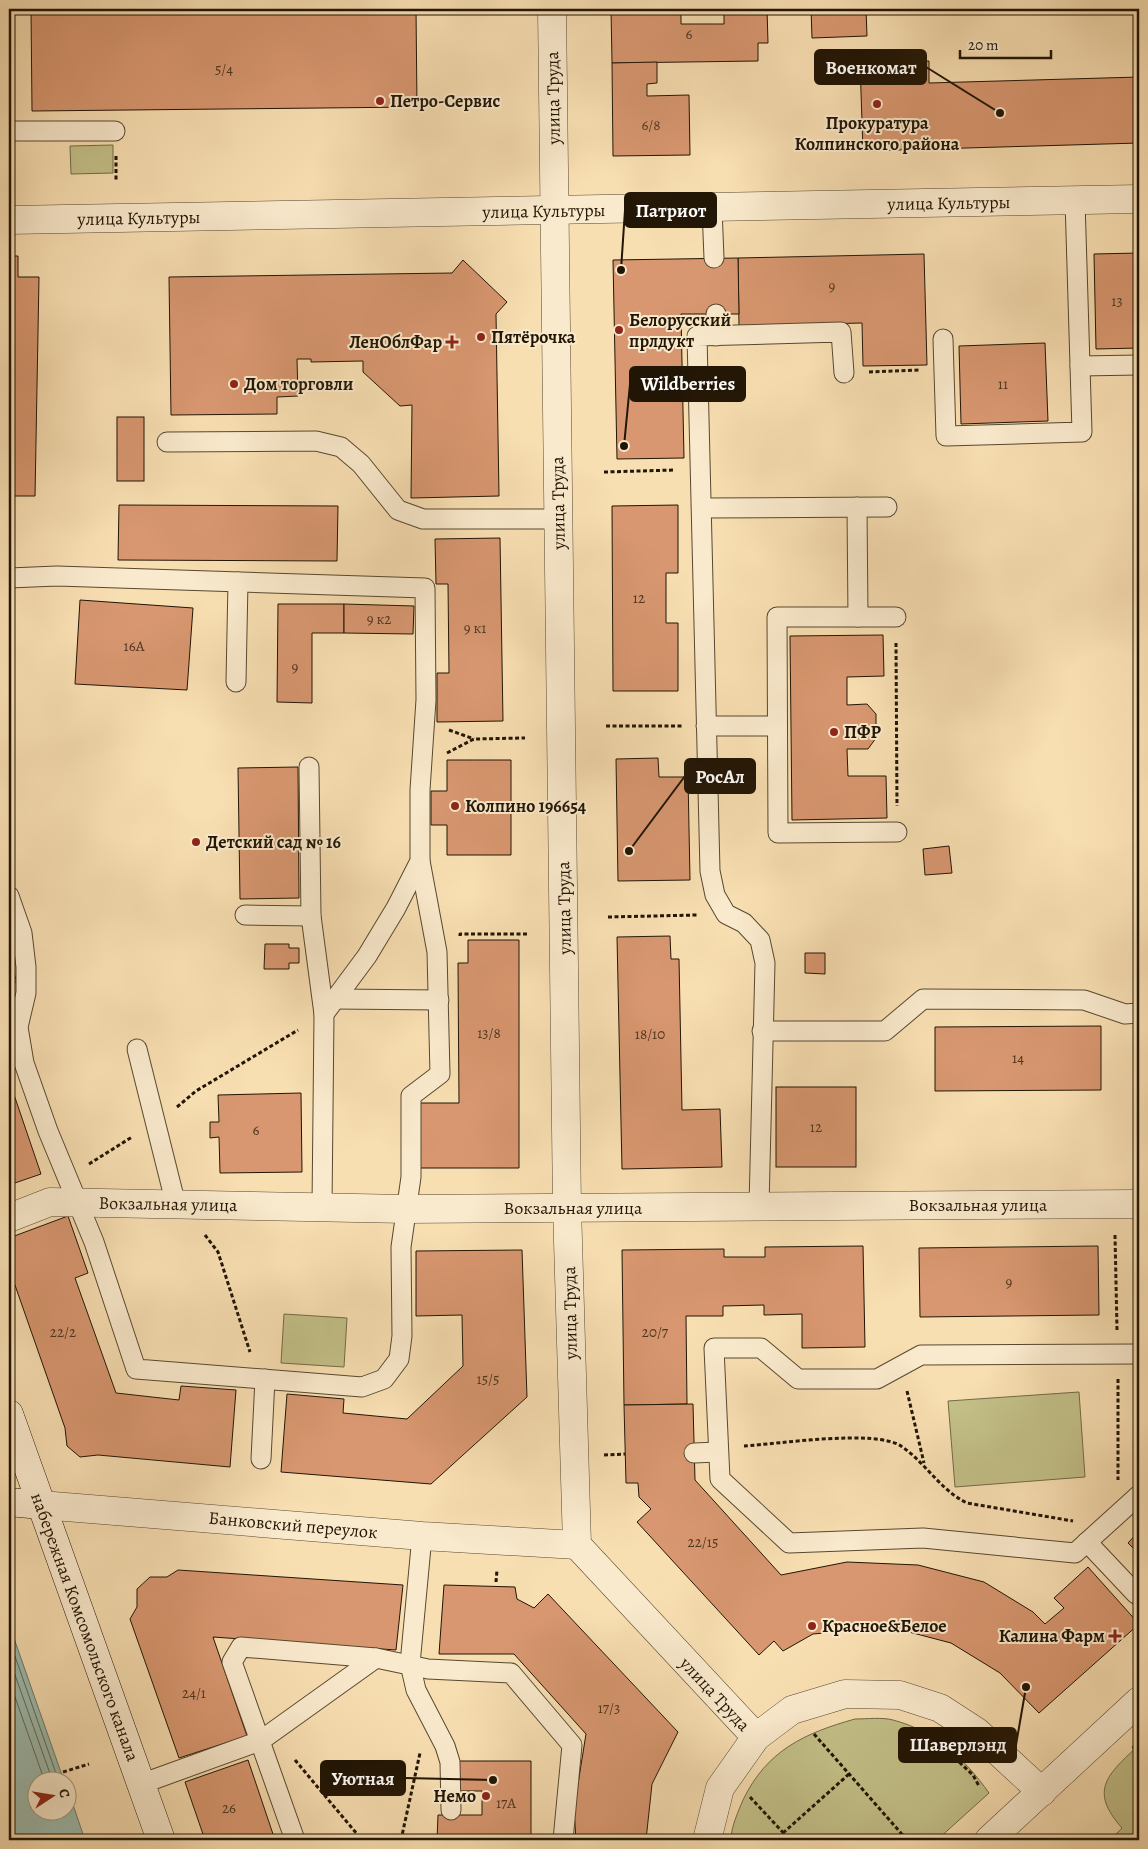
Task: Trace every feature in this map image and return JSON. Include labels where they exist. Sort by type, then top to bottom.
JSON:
[{"type":"street","name":"улица Труда","points":[[552,9],[567,1208],[577,1545],[756,1737]]},
{"type":"street","name":"улица Культуры","points":[[9,220],[1139,199]]},
{"type":"street","name":"Вокзальная улица","points":[[9,1218],[50,1202],[406,1209],[1139,1204]]},
{"type":"street","name":"набережная Комсомольского канала","points":[[9,1414],[162,1840]]},
{"type":"street","name":"Банковский переулок","points":[[9,1502],[422,1536],[577,1545]]},
{"type":"street","points":[[707,1840],[720,1788],[756,1737],[792,1710],[845,1694],[900,1695],[940,1708],[977,1732],[1042,1792]]},
{"type":"street","points":[[989,1840],[1139,1701]]},
{"type":"lane","points":[[9,131],[115,131]]},
{"type":"lane","points":[[943,339],[946,436],[1082,432],[1075,200]]},
{"type":"lane","points":[[712,208],[714,258]]},
{"type":"lane","points":[[716,314],[716,336]]},
{"type":"lane","points":[[759,1206],[765,963],[760,940],[744,923],[726,914],[715,895],[710,871],[698,336],[841,332],[844,373]]},
{"type":"lane","points":[[1080,366],[1139,365]]},
{"type":"lane","points":[[167,442],[316,441],[341,447],[361,464],[398,510],[423,519],[558,519]]},
{"type":"lane","points":[[858,507],[858,617]]},
{"type":"lane","points":[[702,508],[887,507]]},
{"type":"lane","points":[[9,578],[58,576],[425,588],[426,700],[422,766],[420,861],[437,952],[440,1074],[412,1096],[411,1177],[401,1247],[402,1336],[399,1359],[384,1379],[362,1387],[136,1369],[94,1242],[48,1131],[24,1062],[18,1027],[26,994],[26,967],[22,933],[9,896]]},
{"type":"lane","points":[[236,682],[238,582]]},
{"type":"lane","points":[[896,617],[776,618],[778,833],[897,832]]},
{"type":"lane","points":[[706,726],[777,726]]},
{"type":"lane","points":[[309,767],[311,916],[329,1006],[322,1207]]},
{"type":"lane","points":[[329,1006],[367,956],[396,908],[420,861]]},
{"type":"lane","points":[[245,915],[311,916]]},
{"type":"lane","points":[[762,1031],[885,1031],[923,999],[1084,1000],[1125,1014],[1139,1013]]},
{"type":"lane","points":[[329,1006],[439,1000]]},
{"type":"lane","points":[[137,1049],[156,1123],[186,1205]]},
{"type":"lane","points":[[1139,1354],[921,1355],[877,1379],[798,1379],[761,1348],[714,1348],[720,1479],[789,1543],[923,1538],[1075,1553],[1139,1495]]},
{"type":"lane","points":[[261,1459],[262,1379]]},
{"type":"lane","points":[[694,1453],[718,1452]]},
{"type":"lane","points":[[422,1536],[410,1664],[416,1690],[445,1746],[450,1762],[452,1810]]},
{"type":"lane","points":[[1087,1542],[1136,1594]]},
{"type":"lane","points":[[295,1840],[266,1736],[232,1662],[241,1647],[376,1658],[428,1669],[511,1673],[572,1745],[563,1840]]},
{"type":"lane","points":[[141,1784],[266,1736],[376,1658]]},
{"type":"path","points":[[844,373],[944,369]]},
{"type":"path","points":[[604,472],[701,470]]},
{"type":"path","points":[[896,617],[897,832]]},
{"type":"path","points":[[606,726],[706,726]]},
{"type":"path","points":[[422,766],[474,739],[525,738]]},
{"type":"path","points":[[608,916],[726,914]]},
{"type":"path","points":[[437,952],[459,944],[460,934],[527,934]]},
{"type":"path","points":[[67,1177],[156,1123],[196,1091],[329,1006]]},
{"type":"path","points":[[186,1205],[202,1232],[218,1252],[262,1379]]},
{"type":"path","points":[[899,1366],[913,1413],[924,1464]]},
{"type":"path","points":[[718,1452],[739,1446],[866,1438],[881,1439],[898,1444],[924,1464],[942,1486],[954,1496],[967,1503],[1075,1522],[1087,1542]]},
{"type":"path","points":[[598,1455],[625,1454]]},
{"type":"path","points":[[496,1582],[497,1569]]},
{"type":"path","points":[[401,1840],[428,1714]]},
{"type":"path","points":[[807,1738],[820,1732]]},
{"type":"path","points":[[814,1734],[907,1840]]},
{"type":"path","points":[[266,1736],[362,1840]]},
{"type":"path","points":[[940,1745],[973,1775],[979,1786]]},
{"type":"path","points":[[1133,1746],[1139,1758]]},
{"type":"path","points":[[63,1772],[88,1764]]},
{"type":"path","points":[[783,1832],[849,1774]]},
{"type":"path","points":[[745,1803],[753,1788]]},
{"type":"path","points":[[749,1795],[790,1840]]},
{"type":"shaded area","points":[[113,145],[113,173],[71,174],[70,146]]},
{"type":"shaded area","points":[[284,1314],[347,1318],[344,1367],[281,1363]]},
{"type":"shaded area","points":[[1079,1392],[1085,1477],[955,1487],[948,1401]]},
{"type":"shaded area","points":[[855,1719],[889,1719],[922,1731],[936,1739],[959,1758],[989,1793],[937,1840],[731,1840],[733,1825],[743,1800],[764,1768],[776,1756],[804,1738],[837,1724]]},
{"type":"shaded area","points":[[1139,1745],[1139,1840],[1110,1840],[1122,1828],[1106,1803],[1104,1793],[1106,1783],[1118,1765]]},
{"type":"water","points":[[9,1624],[61,1772],[28,1772],[28,1822],[78,1822],[78,1819],[85,1840],[9,1840]]},
{"type":"building","points":[[31,9],[416,9],[417,107],[32,111]]},
{"type":"building","points":[[611,9],[681,9],[681,24],[724,24],[724,9],[767,9],[768,43],[758,43],[758,61],[612,63]]},
{"type":"building","points":[[811,9],[866,9],[867,36],[812,38]]},
{"type":"building","points":[[929,61],[929,83],[1139,77],[1139,143],[863,151],[860,63]]},
{"type":"building","points":[[657,62],[657,83],[647,84],[647,96],[689,95],[690,155],[613,156],[612,63]]},
{"type":"building","points":[[1139,253],[1139,348],[1096,349],[1094,254]]},
{"type":"building","points":[[924,254],[927,365],[863,366],[862,323],[739,326],[738,258]]},
{"type":"building","points":[[9,256],[18,256],[18,277],[39,277],[35,496],[9,496]]},
{"type":"building","points":[[738,258],[739,314],[681,314],[684,458],[617,459],[613,260]]},
{"type":"building","name":"Дом торговли","points":[[463,260],[507,302],[496,314],[499,496],[411,498],[412,405],[400,406],[363,372],[363,361],[311,362],[311,359],[297,359],[298,396],[277,397],[277,414],[171,415],[169,277],[452,273]]},
{"type":"building","points":[[1045,343],[1048,421],[961,424],[959,346]]},
{"type":"building","points":[[117,417],[144,417],[144,481],[117,481]]},
{"type":"building","points":[[119,505],[338,506],[337,561],[118,560]]},
{"type":"building","points":[[678,505],[678,573],[666,573],[666,623],[678,623],[678,691],[613,691],[612,506]]},
{"type":"building","points":[[500,538],[503,721],[437,722],[437,673],[449,673],[448,584],[436,584],[435,539]]},
{"type":"building","points":[[80,600],[193,608],[187,690],[75,684]]},
{"type":"building","points":[[278,604],[344,604],[344,633],[312,633],[312,703],[277,702]]},
{"type":"building","points":[[344,604],[414,606],[413,634],[344,633]]},
{"type":"building","name":"ПФР","points":[[883,635],[884,676],[847,677],[847,705],[867,704],[876,714],[876,738],[868,749],[847,749],[848,776],[886,776],[887,818],[792,820],[790,636]]},
{"type":"building","points":[[658,758],[659,777],[688,777],[690,880],[618,881],[616,759]]},
{"type":"building","points":[[447,760],[511,760],[511,855],[447,855],[447,825],[431,825],[431,791],[447,791]]},
{"type":"building","points":[[298,767],[299,898],[240,899],[238,768]]},
{"type":"building","points":[[949,846],[952,873],[925,875],[923,849]]},
{"type":"building","points":[[670,936],[671,959],[679,959],[682,1110],[720,1109],[722,1167],[622,1169],[617,937]]},
{"type":"building","points":[[468,940],[519,940],[519,1168],[418,1168],[419,1103],[459,1103],[458,963],[468,963]]},
{"type":"building","points":[[265,944],[289,944],[289,948],[299,948],[299,963],[289,963],[289,969],[264,969]]},
{"type":"building","points":[[805,953],[825,953],[825,974],[805,973]]},
{"type":"building","points":[[9,958],[17,982],[9,984]]},
{"type":"building","points":[[1101,1026],[1101,1090],[935,1091],[935,1027]]},
{"type":"building","points":[[9,1080],[41,1174],[9,1185]]},
{"type":"building","points":[[776,1087],[856,1087],[856,1167],[776,1167]]},
{"type":"building","points":[[301,1093],[302,1172],[220,1173],[219,1137],[210,1138],[210,1122],[219,1122],[218,1095]]},
{"type":"building","points":[[68,1216],[88,1273],[75,1278],[116,1393],[179,1400],[181,1386],[236,1390],[230,1467],[98,1455],[80,1457],[67,1446],[65,1428],[9,1268],[9,1238]]},
{"type":"building","points":[[863,1246],[865,1347],[802,1348],[802,1314],[764,1315],[764,1305],[723,1306],[723,1316],[686,1316],[687,1404],[624,1405],[622,1250],[724,1249],[724,1257],[765,1257],[765,1247]]},
{"type":"building","points":[[1098,1246],[1099,1315],[920,1317],[919,1248]]},
{"type":"building","points":[[522,1250],[527,1397],[431,1484],[281,1472],[287,1394],[344,1399],[343,1413],[407,1419],[463,1366],[462,1315],[416,1316],[416,1251]]},
{"type":"building","points":[[693,1404],[695,1480],[781,1575],[847,1562],[918,1565],[984,1582],[1033,1612],[1045,1624],[1064,1608],[1054,1598],[1088,1567],[1139,1624],[1039,1713],[1000,1673],[951,1643],[890,1627],[813,1634],[783,1651],[774,1641],[759,1655],[637,1522],[651,1509],[639,1497],[638,1483],[626,1483],[624,1405]]},
{"type":"building","points":[[1139,1531],[1139,1554],[1128,1543]]},
{"type":"building","points":[[178,1570],[403,1585],[396,1650],[213,1637],[247,1736],[179,1758],[130,1619],[137,1607],[137,1589],[150,1577],[167,1577]]},
{"type":"building","points":[[444,1585],[515,1587],[517,1599],[534,1608],[548,1594],[678,1732],[652,1784],[646,1840],[576,1840],[574,1809],[586,1734],[514,1654],[439,1654]]},
{"type":"building","points":[[248,1760],[275,1840],[205,1840],[185,1782]]},
{"type":"building","points":[[455,1761],[531,1761],[531,1840],[437,1840],[438,1815],[482,1815],[482,1791],[455,1791]]},
{"type":"place","name":"Петро-Сервис","points":[[380,101]]},
{"type":"place","name":"Прокуратура Колпинского района","points":[[877,104]]},
{"type":"place","name":"Военкомат","points":[[1000,113]]},
{"type":"place","name":"Патриот","points":[[621,270]]},
{"type":"place","name":"Белорусский прлдукт","points":[[619,330]]},
{"type":"place","name":"Пятёрочка","points":[[481,337]]},
{"type":"place","name":"ЛенОблФар","points":[[452,342]]},
{"type":"place","name":"Дом торговли","points":[[234,384]]},
{"type":"place","name":"Wildberries","points":[[624,446]]},
{"type":"place","name":"ПФР","points":[[834,732]]},
{"type":"place","name":"Колпино 196654","points":[[455,806]]},
{"type":"place","name":"Детский сад № 16","points":[[196,842]]},
{"type":"place","name":"РосАл","points":[[629,851]]},
{"type":"place","name":"Красное&Белое","points":[[812,1626]]},
{"type":"place","name":"Калина Фарм","points":[[1115,1636]]},
{"type":"place","name":"Шаверлэнд","points":[[1026,1687]]},
{"type":"place","name":"Уютная","points":[[493,1780]]},
{"type":"place","name":"Немо","points":[[486,1796]]}]
